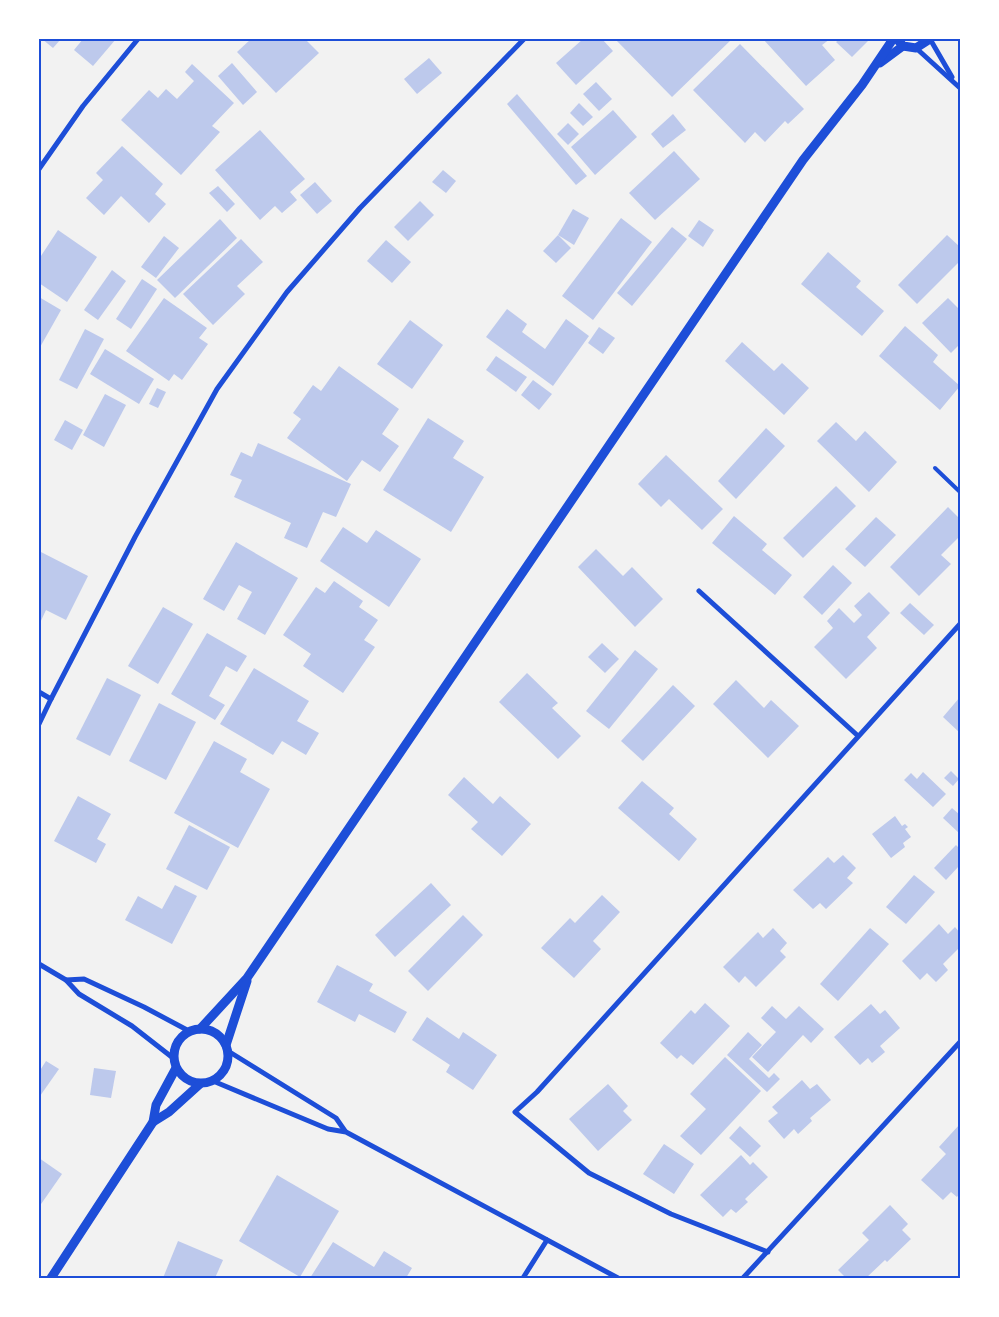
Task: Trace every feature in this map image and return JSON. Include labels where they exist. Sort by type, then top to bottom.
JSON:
[{"type":"street","points":[[39,169],[83,106],[138,39]]},
{"type":"street","points":[[39,724],[135,537],[217,389],[228,373],[287,292],[360,208],[524,39]]},
{"type":"street","points":[[200,1029],[248,978],[803,160],[874,68],[893,39]]},
{"type":"street","points":[[916,48],[930,39],[954,81]]},
{"type":"street","points":[[874,68],[900,42],[916,48],[960,88]]},
{"type":"street","points":[[699,591],[857,735]]},
{"type":"street","points":[[768,1252],[671,1214],[589,1173],[515,1112],[537,1092],[857,735],[960,624]]},
{"type":"street","points":[[39,692],[51,699]]},
{"type":"street","points":[[39,964],[66,980],[79,994],[132,1026],[173,1058]]},
{"type":"street","points":[[153,1122],[169,1112],[200,1084],[213,1081],[225,1069],[227,1048],[248,978]]},
{"type":"street","points":[[66,980],[84,979],[144,1007],[189,1032]]},
{"type":"street","points":[[200,1084],[182,1076],[176,1068],[173,1058],[175,1047],[181,1038],[189,1032],[200,1029],[210,1030],[220,1036],[227,1048],[336,1118],[346,1132]]},
{"type":"street","points":[[743,1278],[960,1042]]},
{"type":"street","points":[[51,1278],[153,1122],[156,1106],[176,1068]]},
{"type":"street","points":[[213,1081],[328,1128],[346,1132],[618,1278]]},
{"type":"street","points":[[523,1278],[547,1240]]},
{"type":"lane","points":[[935,468],[960,492]]},
{"type":"building","points":[[42,39],[61,39],[53,48]]},
{"type":"building","points":[[83,39],[116,39],[93,66],[74,50]]},
{"type":"building","points":[[251,39],[305,39],[319,53],[276,93],[237,52]]},
{"type":"building","points":[[583,39],[602,39],[613,51],[576,85],[556,63]]},
{"type":"building","points":[[615,39],[732,39],[672,97]]},
{"type":"building","points":[[763,39],[830,39],[822,45],[835,60],[806,86]]},
{"type":"building","points":[[840,39],[870,39],[852,57],[836,42]]},
{"type":"building","points":[[740,44],[804,109],[788,124],[785,121],[765,142],[755,132],[745,143],[693,90]]},
{"type":"building","points":[[429,58],[442,73],[417,94],[404,79]]},
{"type":"building","points":[[232,63],[257,92],[243,105],[218,76]]},
{"type":"building","points":[[192,64],[234,103],[212,126],[220,132],[181,175],[121,120],[149,90],[158,98],[166,89],[177,99],[194,81],[185,72]]},
{"type":"building","points":[[596,82],[612,99],[599,111],[583,94]]},
{"type":"building","points":[[517,94],[587,176],[576,185],[507,104]]},
{"type":"building","points":[[579,103],[593,117],[583,126],[570,113]]},
{"type":"building","points":[[613,110],[637,137],[595,175],[571,147]]},
{"type":"building","points":[[673,114],[686,130],[663,148],[651,134]]},
{"type":"building","points":[[568,123],[579,134],[568,145],[557,134]]},
{"type":"building","points":[[260,130],[305,179],[290,192],[297,200],[282,213],[275,206],[260,220],[215,170]]},
{"type":"building","points":[[122,146],[163,184],[155,194],[166,204],[149,223],[121,196],[104,215],[86,198],[103,180],[96,173]]},
{"type":"building","points":[[674,151],[700,179],[655,220],[629,193]]},
{"type":"building","points":[[443,170],[456,181],[446,193],[432,182]]},
{"type":"building","points":[[315,182],[332,201],[317,214],[300,195]]},
{"type":"building","points":[[218,186],[235,204],[227,212],[209,193]]},
{"type":"building","points":[[420,201],[434,215],[408,241],[394,227]]},
{"type":"building","points":[[573,209],[589,218],[574,245],[558,235]]},
{"type":"building","points":[[621,218],[652,242],[593,320],[562,296]]},
{"type":"building","points":[[220,219],[237,238],[175,298],[157,280]]},
{"type":"building","points":[[699,220],[714,230],[703,247],[688,236]]},
{"type":"building","points":[[672,227],[687,239],[632,306],[617,293]]},
{"type":"building","points":[[58,230],[97,257],[67,302],[39,283],[39,259]]},
{"type":"building","points":[[558,235],[571,248],[556,263],[543,251]]},
{"type":"building","points":[[947,235],[960,247],[960,261],[917,304],[898,285]]},
{"type":"building","points":[[164,236],[179,248],[156,278],[141,267]]},
{"type":"building","points":[[241,239],[263,262],[237,286],[245,294],[213,325],[183,294]]},
{"type":"building","points":[[386,240],[411,262],[392,283],[367,261]]},
{"type":"building","points":[[828,252],[861,281],[856,287],[884,311],[862,336],[801,284]]},
{"type":"building","points":[[112,270],[126,281],[98,320],[84,310]]},
{"type":"building","points":[[142,279],[157,289],[131,329],[116,319]]},
{"type":"building","points":[[39,297],[61,310],[39,349]]},
{"type":"building","points":[[164,298],[207,328],[199,338],[208,344],[182,380],[174,374],[169,381],[126,351]]},
{"type":"building","points":[[948,298],[960,310],[960,344],[951,353],[922,323]]},
{"type":"building","points":[[507,309],[527,324],[522,332],[545,349],[566,319],[589,336],[553,386],[486,337]]},
{"type":"building","points":[[410,320],[443,345],[412,389],[377,364]]},
{"type":"building","points":[[905,326],[938,355],[933,362],[960,386],[940,410],[879,356]]},
{"type":"building","points":[[599,327],[615,338],[603,354],[588,343]]},
{"type":"building","points":[[85,329],[104,339],[77,389],[59,380]]},
{"type":"building","points":[[742,342],[774,371],[782,363],[809,388],[784,415],[725,361]]},
{"type":"building","points":[[105,349],[154,379],[139,404],[90,374]]},
{"type":"building","points":[[496,356],[527,377],[516,392],[486,370]]},
{"type":"building","points":[[339,366],[399,409],[382,434],[399,446],[380,472],[362,460],[347,481],[287,438],[301,419],[293,413],[313,385],[321,391]]},
{"type":"building","points":[[533,380],[552,394],[539,410],[521,395]]},
{"type":"building","points":[[157,388],[166,392],[158,408],[149,404]]},
{"type":"building","points":[[105,394],[126,405],[104,447],[83,435]]},
{"type":"building","points":[[428,418],[464,441],[453,458],[484,477],[451,532],[383,490]]},
{"type":"building","points":[[65,420],[83,430],[72,450],[54,440]]},
{"type":"building","points":[[836,422],[856,441],[865,431],[897,462],[869,492],[817,441]]},
{"type":"building","points":[[766,428],[785,446],[736,499],[718,481]]},
{"type":"building","points":[[258,443],[351,484],[336,517],[323,512],[307,548],[284,538],[291,523],[234,497],[242,480],[230,475],[241,452],[252,457]]},
{"type":"building","points":[[666,455],[723,509],[702,530],[669,499],[661,507],[638,484]]},
{"type":"building","points":[[836,486],[856,506],[803,558],[783,538]]},
{"type":"building","points":[[948,507],[960,519],[960,536],[941,555],[951,564],[919,596],[890,567]]},
{"type":"building","points":[[734,516],[767,544],[762,550],[792,575],[775,595],[712,543]]},
{"type":"building","points":[[876,517],[896,535],[865,567],[845,549]]},
{"type":"building","points":[[343,527],[367,543],[376,530],[421,559],[389,607],[320,561]]},
{"type":"building","points":[[236,542],[298,578],[265,635],[237,619],[252,592],[239,585],[224,611],[203,599]]},
{"type":"building","points":[[596,549],[623,576],[632,567],[663,599],[635,627],[578,567]]},
{"type":"building","points":[[39,551],[88,576],[66,620],[46,610],[39,625]]},
{"type":"building","points":[[833,565],[852,583],[822,615],[803,597]]},
{"type":"building","points":[[334,581],[363,601],[359,607],[378,620],[364,640],[375,647],[343,693],[303,666],[311,654],[283,635],[316,587],[325,593]]},
{"type":"building","points":[[869,592],[890,613],[867,637],[877,648],[846,679],[814,647],[833,628],[827,621],[839,608],[854,623],[862,615],[854,606]]},
{"type":"building","points":[[910,603],[934,625],[924,635],[900,613]]},
{"type":"building","points":[[163,607],[193,624],[158,684],[128,666]]},
{"type":"building","points":[[207,633],[247,656],[237,672],[226,666],[209,696],[225,705],[215,720],[171,694]]},
{"type":"building","points":[[602,643],[619,659],[605,673],[588,657]]},
{"type":"building","points":[[635,650],[658,669],[609,729],[586,711]]},
{"type":"building","points":[[254,668],[309,701],[297,721],[319,733],[306,755],[282,741],[273,755],[220,724]]},
{"type":"building","points":[[527,673],[558,703],[552,708],[581,736],[558,759],[499,702]]},
{"type":"building","points":[[107,678],[141,695],[110,756],[76,739]]},
{"type":"building","points":[[736,680],[764,708],[771,700],[799,726],[768,758],[713,704]]},
{"type":"building","points":[[673,685],[695,706],[643,761],[621,741]]},
{"type":"building","points":[[960,697],[960,733],[943,717]]},
{"type":"building","points":[[159,703],[196,722],[166,780],[129,761]]},
{"type":"building","points":[[214,741],[247,759],[240,772],[270,789],[238,848],[174,813]]},
{"type":"building","points":[[951,771],[959,779],[953,786],[944,778]]},
{"type":"building","points":[[923,772],[946,794],[933,807],[904,780],[911,773],[917,779]]},
{"type":"building","points":[[464,777],[493,804],[500,796],[531,824],[502,856],[471,829],[478,822],[448,795]]},
{"type":"building","points":[[642,781],[674,808],[669,814],[697,839],[679,861],[618,808]]},
{"type":"building","points":[[78,796],[111,814],[97,839],[106,844],[96,863],[54,841]]},
{"type":"building","points":[[952,808],[960,815],[960,834],[943,818]]},
{"type":"building","points":[[895,816],[902,826],[905,824],[908,827],[905,829],[911,837],[903,843],[905,847],[891,858],[872,834]]},
{"type":"building","points":[[189,825],[230,847],[207,890],[166,869]]},
{"type":"building","points":[[956,845],[960,849],[960,865],[946,880],[934,868]]},
{"type":"building","points":[[843,855],[856,868],[847,878],[853,883],[826,909],[820,903],[813,909],[793,890],[828,857],[834,863]]},
{"type":"building","points":[[914,875],[935,892],[906,924],[886,907]]},
{"type":"building","points":[[431,883],[451,905],[395,957],[375,935]]},
{"type":"building","points":[[175,885],[197,896],[172,944],[125,920],[138,896],[162,909]]},
{"type":"building","points":[[602,895],[620,912],[593,941],[601,949],[574,978],[541,948],[570,918],[575,923]]},
{"type":"building","points":[[463,915],[483,935],[428,991],[408,971]]},
{"type":"building","points":[[939,924],[948,934],[955,927],[960,933],[960,947],[943,964],[948,970],[936,982],[927,973],[920,980],[902,961]]},
{"type":"building","points":[[773,928],[787,943],[780,951],[786,957],[756,987],[745,976],[739,983],[723,967],[758,932],[763,938]]},
{"type":"building","points":[[870,928],[889,944],[838,1001],[820,984]]},
{"type":"building","points":[[337,965],[373,984],[369,991],[407,1012],[395,1033],[359,1014],[355,1022],[317,1002]]},
{"type":"building","points":[[705,1003],[730,1026],[693,1065],[681,1055],[677,1059],[660,1043],[691,1010],[695,1014]]},
{"type":"building","points":[[871,1004],[880,1014],[885,1010],[900,1028],[880,1046],[885,1052],[872,1063],[868,1058],[860,1065],[834,1037]]},
{"type":"building","points":[[772,1006],[786,1019],[799,1006],[824,1029],[811,1043],[803,1035],[768,1072],[752,1057],[776,1032],[761,1018]]},
{"type":"building","points":[[427,1017],[459,1039],[463,1032],[497,1055],[473,1090],[446,1072],[450,1065],[412,1040]]},
{"type":"building","points":[[748,1032],[762,1045],[749,1059],[769,1078],[774,1073],[780,1079],[767,1092],[727,1055]]},
{"type":"building","points":[[725,1057],[761,1091],[701,1155],[680,1136],[706,1109],[690,1094]]},
{"type":"building","points":[[46,1061],[59,1069],[40,1096],[39,1072]]},
{"type":"building","points":[[94,1068],[116,1071],[111,1098],[90,1095]]},
{"type":"building","points":[[802,1080],[810,1089],[817,1084],[831,1100],[810,1118],[812,1121],[798,1134],[794,1129],[784,1139],[768,1121],[778,1113],[772,1107]]},
{"type":"building","points":[[608,1084],[628,1106],[623,1111],[632,1120],[598,1151],[569,1119]]},
{"type":"building","points":[[960,1124],[960,1193],[957,1197],[951,1192],[943,1200],[921,1180],[946,1154],[939,1147]]},
{"type":"building","points":[[740,1126],[761,1146],[750,1157],[729,1138]]},
{"type":"building","points":[[664,1144],[694,1164],[674,1194],[643,1174]]},
{"type":"building","points":[[741,1155],[750,1165],[753,1162],[768,1177],[745,1199],[748,1202],[736,1213],[731,1209],[723,1217],[700,1195]]},
{"type":"building","points":[[39,1158],[62,1174],[39,1207]]},
{"type":"building","points":[[277,1175],[339,1211],[300,1277],[239,1241]]},
{"type":"building","points":[[890,1205],[908,1224],[902,1230],[911,1239],[887,1262],[885,1260],[866,1278],[846,1278],[838,1270],[869,1240],[862,1233]]},
{"type":"building","points":[[178,1241],[223,1260],[215,1278],[163,1278]]},
{"type":"building","points":[[333,1242],[374,1267],[384,1251],[412,1268],[406,1278],[310,1278]]}]
